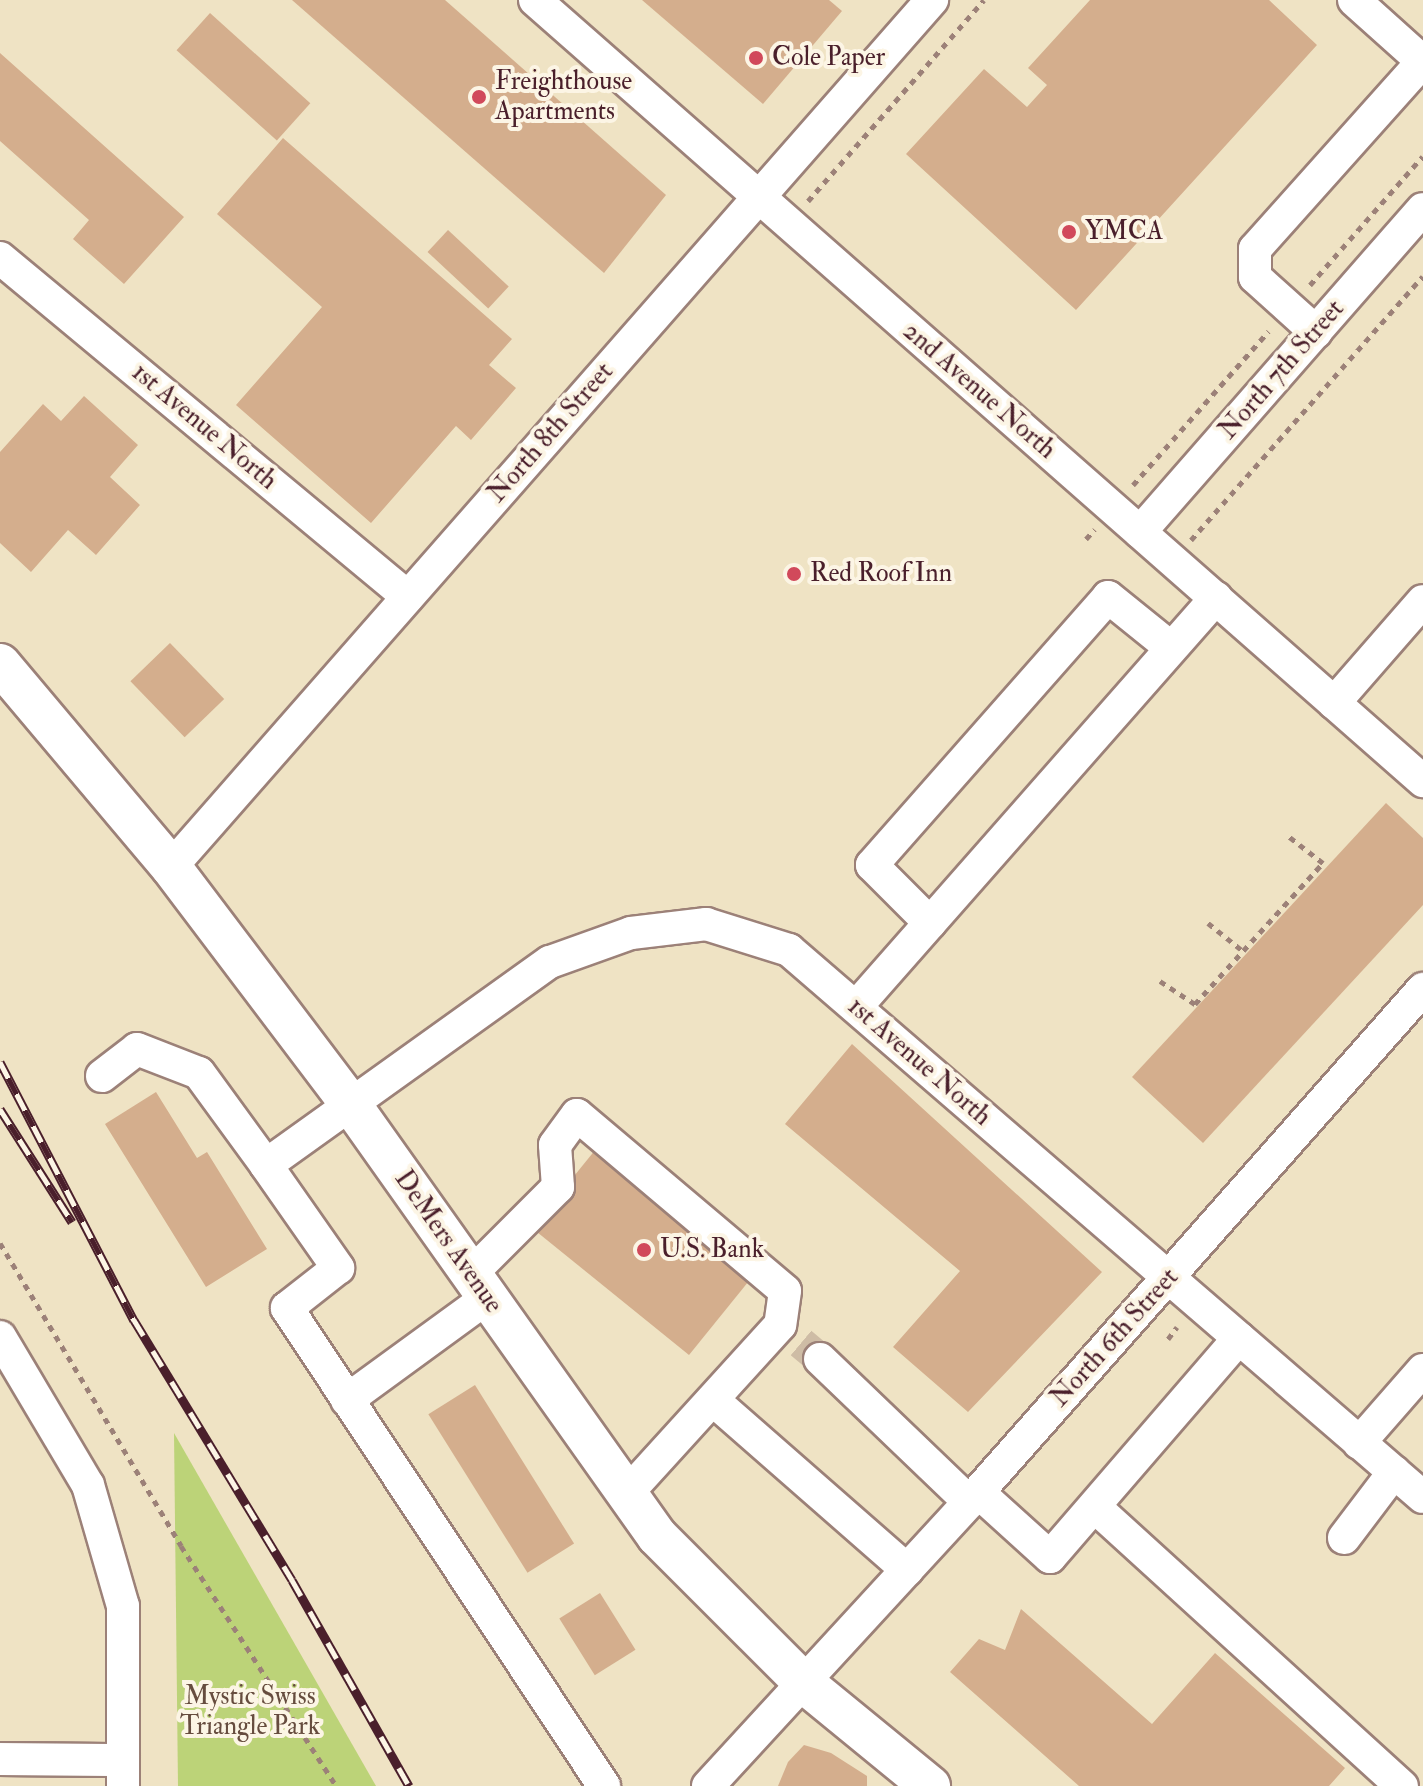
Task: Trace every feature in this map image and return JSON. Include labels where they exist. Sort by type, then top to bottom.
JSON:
[{"type":"main road","name":"DeMers Avenue","points":[[0,664],[171,867],[352,1106],[657,1536],[804,1683],[930,1786]]},
{"type":"street","name":"2nd Avenue North","points":[[535,0],[1423,781]]},
{"type":"street","name":"North 8th Street","points":[[171,867],[932,0]]},
{"type":"street","points":[[1316,332],[1255,277],[1255,249],[1423,62],[1354,0]]},
{"type":"street","name":"North 7th Street","points":[[1140,532],[1423,209]]},
{"type":"street","name":"1st Avenue North","points":[[0,258],[408,597]]},
{"type":"street","points":[[930,923],[872,865],[1108,597],[1170,647]]},
{"type":"street","points":[[856,1007],[1216,598]]},
{"type":"street","points":[[1334,703],[1423,601]]},
{"type":"street","name":"1st Avenue North","points":[[266,1165],[550,962],[631,933],[706,924],[789,950],[1423,1497]]},
{"type":"street","name":"North 6th Street","points":[[708,1786],[973,1497],[1423,989]]},
{"type":"street","points":[[102,1076],[137,1049],[199,1073],[266,1165],[338,1268],[287,1308],[604,1786]]},
{"type":"street","points":[[347,1400],[479,1286],[558,1187],[555,1145],[577,1115],[785,1291],[800,1342],[973,1497],[1050,1557],[1239,1338]]},
{"type":"street","points":[[0,1337],[88,1485],[123,1606],[123,1773],[0,1759]]},
{"type":"street","points":[[627,1493],[713,1400],[800,1342]]},
{"type":"street","points":[[1359,1443],[1423,1370]]},
{"type":"street","points":[[713,1400],[907,1570]]},
{"type":"street","points":[[1344,1538],[1394,1472]]},
{"type":"street","points":[[1095,1507],[1402,1786]]},
{"type":"path","points":[[788,223],[984,0]]},
{"type":"path","points":[[1086,539],[1423,156]]},
{"type":"path","points":[[1173,561],[1423,276]]},
{"type":"path","points":[[1160,981],[1195,1004],[1323,863],[1287,835]]},
{"type":"path","points":[[1208,923],[1243,951]]},
{"type":"path","points":[[0,1243],[181,1546],[336,1786]]},
{"type":"green space","name":"Mystic Swiss Triangle Park","points":[[174,1433],[376,1786],[178,1786]]},
{"type":"building","name":"Freighthouse Apartments","points":[[292,0],[445,0],[666,195],[604,273]]},
{"type":"building","name":"Cole Paper","points":[[642,0],[829,0],[842,11],[763,104]]},
{"type":"building","name":"YMCA","points":[[1090,0],[1269,0],[1317,45],[1076,310],[906,154],[984,69],[1027,107],[1047,85],[1028,68]]},
{"type":"building","points":[[210,13],[310,103],[277,140],[177,50]]},
{"type":"building","points":[[0,53],[184,217],[124,284],[73,239],[89,220],[0,141]]},
{"type":"building","points":[[283,138],[512,339],[489,365],[516,388],[471,440],[456,426],[371,523],[236,405],[322,307],[217,214]]},
{"type":"building","points":[[448,230],[509,287],[488,309],[428,252]]},
{"type":"building","points":[[84,396],[138,445],[110,477],[140,505],[96,555],[68,530],[31,572],[0,543],[0,452],[43,404],[61,421]]},
{"type":"building","points":[[170,643],[224,699],[185,737],[130,681]]},
{"type":"building","points":[[1386,803],[1423,838],[1423,905],[1203,1143],[1132,1077]]},
{"type":"building","points":[[852,1044],[1102,1272],[968,1412],[893,1347],[960,1271],[785,1124]]},
{"type":"building","points":[[156,1092],[197,1158],[207,1152],[267,1249],[206,1287],[105,1124]]},
{"type":"building","name":"U.S. Bank","points":[[600,1144],[757,1271],[689,1355],[532,1228]]},
{"type":"building","points":[[475,1385],[574,1544],[527,1573],[428,1414]]},
{"type":"building","points":[[600,1593],[636,1650],[595,1675],[559,1618]]},
{"type":"building","points":[[1021,1609],[1152,1724],[1215,1653],[1345,1768],[1329,1786],[1079,1786],[950,1672],[979,1639],[1005,1650]]},
{"type":"building","points":[[804,1745],[831,1753],[867,1776],[867,1786],[778,1786],[788,1762]]},
{"type":"tunnel","points":[[801,1343],[820,1359]]},
{"type":"railway","points":[[0,1062],[134,1320],[292,1580],[409,1786]]},
{"type":"railway","points":[[0,1109],[72,1222]]},
{"type":"place","name":"Cole Paper","points":[[756,58]]},
{"type":"place","name":"Freighthouse Apartments","points":[[479,97]]},
{"type":"place","name":"YMCA","points":[[1069,232]]},
{"type":"place","name":"Red Roof Inn","points":[[794,574]]},
{"type":"place","name":"U.S. Bank","points":[[644,1250]]}]
